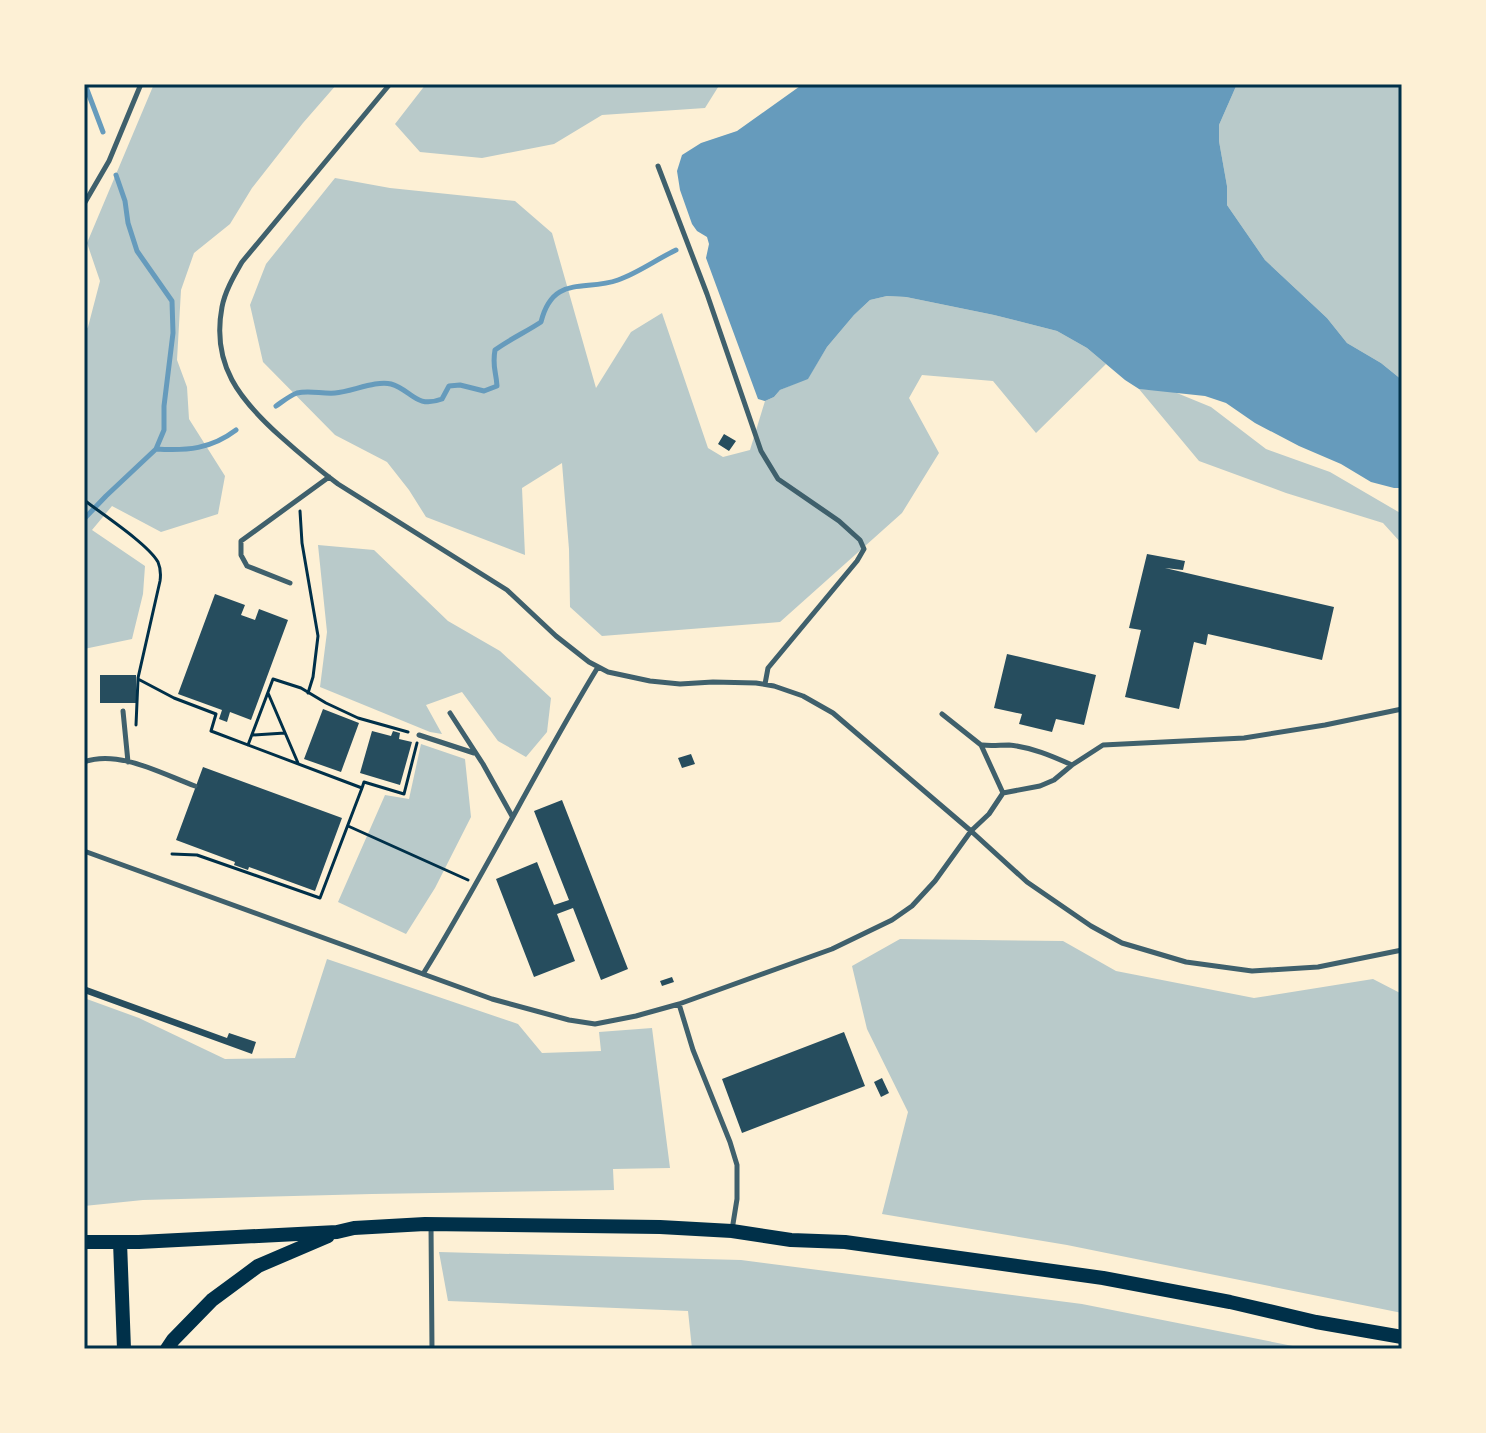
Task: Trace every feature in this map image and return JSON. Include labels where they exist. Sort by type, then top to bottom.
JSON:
[{"type":"main road","points":[[167,1349],[212,1300],[258,1266],[337,1232],[354,1228],[431,1224],[660,1227],[845,1242],[1103,1278],[1402,1337]]},
{"type":"main road","points":[[84,1242],[337,1232]]},
{"type":"main road","points":[[120,1242],[124,1349]]},
{"type":"lane","points":[[84,204],[109,161],[141,84]]},
{"type":"lane","points":[[390,84],[242,262],[222,305],[220,347],[235,387],[248,405],[312,464],[507,590],[556,636],[589,662],[608,672],[680,684],[765,684],[792,690],[833,713],[1027,882],[1122,943],[1162,956],[1252,971],[1318,967],[1402,950]]},
{"type":"lane","points":[[658,166],[707,294],[761,451],[778,479],[839,521],[860,540],[864,549],[768,668],[765,684]]},
{"type":"lane","points":[[290,583],[247,566],[241,555],[241,541],[329,477]]},
{"type":"lane","points":[[423,974],[598,667]]},
{"type":"lane","points":[[84,851],[492,999],[595,1024],[679,1004],[832,949],[892,920],[912,906],[935,881],[1003,793],[1054,780],[1103,745],[1244,738],[1402,709]]},
{"type":"lane","points":[[123,711],[128,762]]},
{"type":"lane","points":[[450,713],[512,816]]},
{"type":"lane","points":[[942,714],[981,745],[1003,793]]},
{"type":"lane","points":[[419,735],[475,753]]},
{"type":"lane","points":[[981,745],[1025,748],[1072,765]]},
{"type":"lane","points":[[84,762],[96,758],[128,762],[195,786]]},
{"type":"lane","points":[[679,1004],[693,1050],[737,1165],[737,1199],[732,1231]]},
{"type":"lane","points":[[431,1224],[432,1349]]},
{"type":"path","points":[[299,498],[302,543],[318,636],[308,693]]},
{"type":"path","points":[[84,500],[144,546],[161,570],[138,679],[137,724],[125,729]]},
{"type":"path","points":[[138,679],[174,698],[216,714],[211,731],[362,788]]},
{"type":"path","points":[[172,854],[197,855],[320,898],[364,782],[404,794],[419,735],[358,718],[301,688],[273,679],[248,745]]},
{"type":"path","points":[[268,693],[298,763]]},
{"type":"path","points":[[252,736],[285,733]]},
{"type":"path","points":[[348,826],[476,883]]},
{"type":"shaded area","points":[[154,84],[337,84],[252,188],[230,224],[194,253],[181,290],[177,360],[187,387],[189,419],[225,476],[218,514],[161,532],[112,506],[92,530],[145,566],[143,594],[132,639],[84,649],[84,333],[100,281],[87,243]]},
{"type":"shaded area","points":[[426,84],[720,84],[705,108],[602,115],[554,144],[482,158],[420,152],[395,124]]},
{"type":"shaded area","points":[[1237,84],[1402,84],[1402,380],[1347,343],[1327,318],[1265,260],[1227,205],[1219,125]]},
{"type":"shaded area","points":[[335,178],[390,188],[515,201],[552,233],[596,388],[631,332],[662,313],[708,448],[723,457],[750,450],[765,401],[780,390],[808,378],[827,347],[870,300],[887,296],[906,297],[1057,331],[1087,348],[1106,364],[1036,433],[993,381],[922,375],[909,398],[939,453],[902,513],[780,622],[602,636],[570,607],[562,463],[522,488],[525,555],[426,517],[387,462],[335,435],[263,362],[250,305],[266,264]]},
{"type":"shaded area","points":[[1139,389],[1172,391],[1211,407],[1266,449],[1330,472],[1402,514],[1402,544],[1383,523],[1286,493],[1199,461]]},
{"type":"shaded area","points":[[318,545],[374,550],[448,621],[500,651],[551,698],[547,732],[526,757],[498,741],[462,692],[426,705],[442,734],[430,732],[320,687],[327,632]]},
{"type":"shaded area","points":[[421,744],[465,759],[471,817],[435,888],[406,934],[338,902],[385,795],[409,799]]},
{"type":"shaded area","points":[[900,939],[1063,941],[1116,971],[1254,998],[1373,979],[1402,994],[1402,1313],[1067,1245],[882,1214],[908,1112],[867,1029],[852,966]]},
{"type":"shaded area","points":[[327,959],[518,1024],[542,1053],[601,1051],[599,1032],[652,1028],[670,1168],[613,1169],[614,1190],[143,1200],[84,1206],[84,998],[139,1018],[225,1059],[295,1058]]},
{"type":"shaded area","points":[[439,1252],[741,1260],[1082,1304],[1308,1349],[692,1349],[688,1311],[448,1301]]},
{"type":"water","points":[[803,84],[1237,84],[1219,125],[1227,205],[1265,260],[1327,318],[1347,343],[1402,380],[1402,488],[1371,482],[1341,464],[1255,423],[1226,403],[1205,396],[1139,389],[1087,348],[1057,331],[906,297],[887,296],[870,300],[827,347],[808,379],[780,390],[765,401],[758,399],[706,258],[707,237],[692,224],[677,171],[682,155],[701,143],[737,131]]},
{"type":"building","points":[[724,434],[736,441],[729,451],[718,444]]},
{"type":"building","points":[[1147,554],[1185,561],[1183,570],[1165,568],[1334,607],[1322,660],[1208,634],[1206,645],[1194,642],[1179,709],[1125,697],[1141,630],[1129,628]]},
{"type":"building","points":[[215,594],[245,605],[241,615],[255,620],[259,609],[288,620],[251,720],[230,712],[227,722],[219,719],[222,710],[178,694]]},
{"type":"building","points":[[1007,654],[1096,675],[1084,725],[1056,719],[1052,732],[1019,724],[1022,714],[994,708]]},
{"type":"building","points":[[100,675],[136,675],[136,703],[100,703]]},
{"type":"building","points":[[323,709],[359,723],[341,772],[304,759]]},
{"type":"building","points":[[372,731],[391,736],[393,731],[400,733],[399,739],[412,742],[400,785],[360,773]]},
{"type":"building","points":[[691,754],[695,764],[682,768],[678,758]]},
{"type":"building","points":[[203,767],[342,818],[315,891],[249,867],[248,870],[234,865],[235,862],[176,840]]},
{"type":"building","points":[[562,800],[628,969],[601,980],[573,908],[557,914],[575,961],[534,977],[496,879],[537,862],[554,905],[569,900],[534,811]]},
{"type":"building","points":[[672,977],[674,982],[662,986],[660,981]]},
{"type":"building","points":[[84,986],[227,1038],[229,1033],[256,1042],[252,1054],[84,993]]},
{"type":"building","points":[[844,1032],[865,1086],[742,1133],[722,1079]]},
{"type":"building","points":[[882,1078],[889,1093],[881,1097],[874,1082]]},
{"type":"waterway","points":[[86,87],[103,132]]},
{"type":"waterway","points":[[84,519],[156,449],[164,430],[173,333],[172,301],[137,251],[116,175]]},
{"type":"waterway","points":[[276,406],[297,393],[335,393],[385,383],[426,402],[442,399],[449,386],[460,385],[484,391],[497,386],[495,350],[541,322],[553,297],[572,288],[618,280],[676,250]]},
{"type":"waterway","points":[[156,449],[198,447],[236,430]]}]
